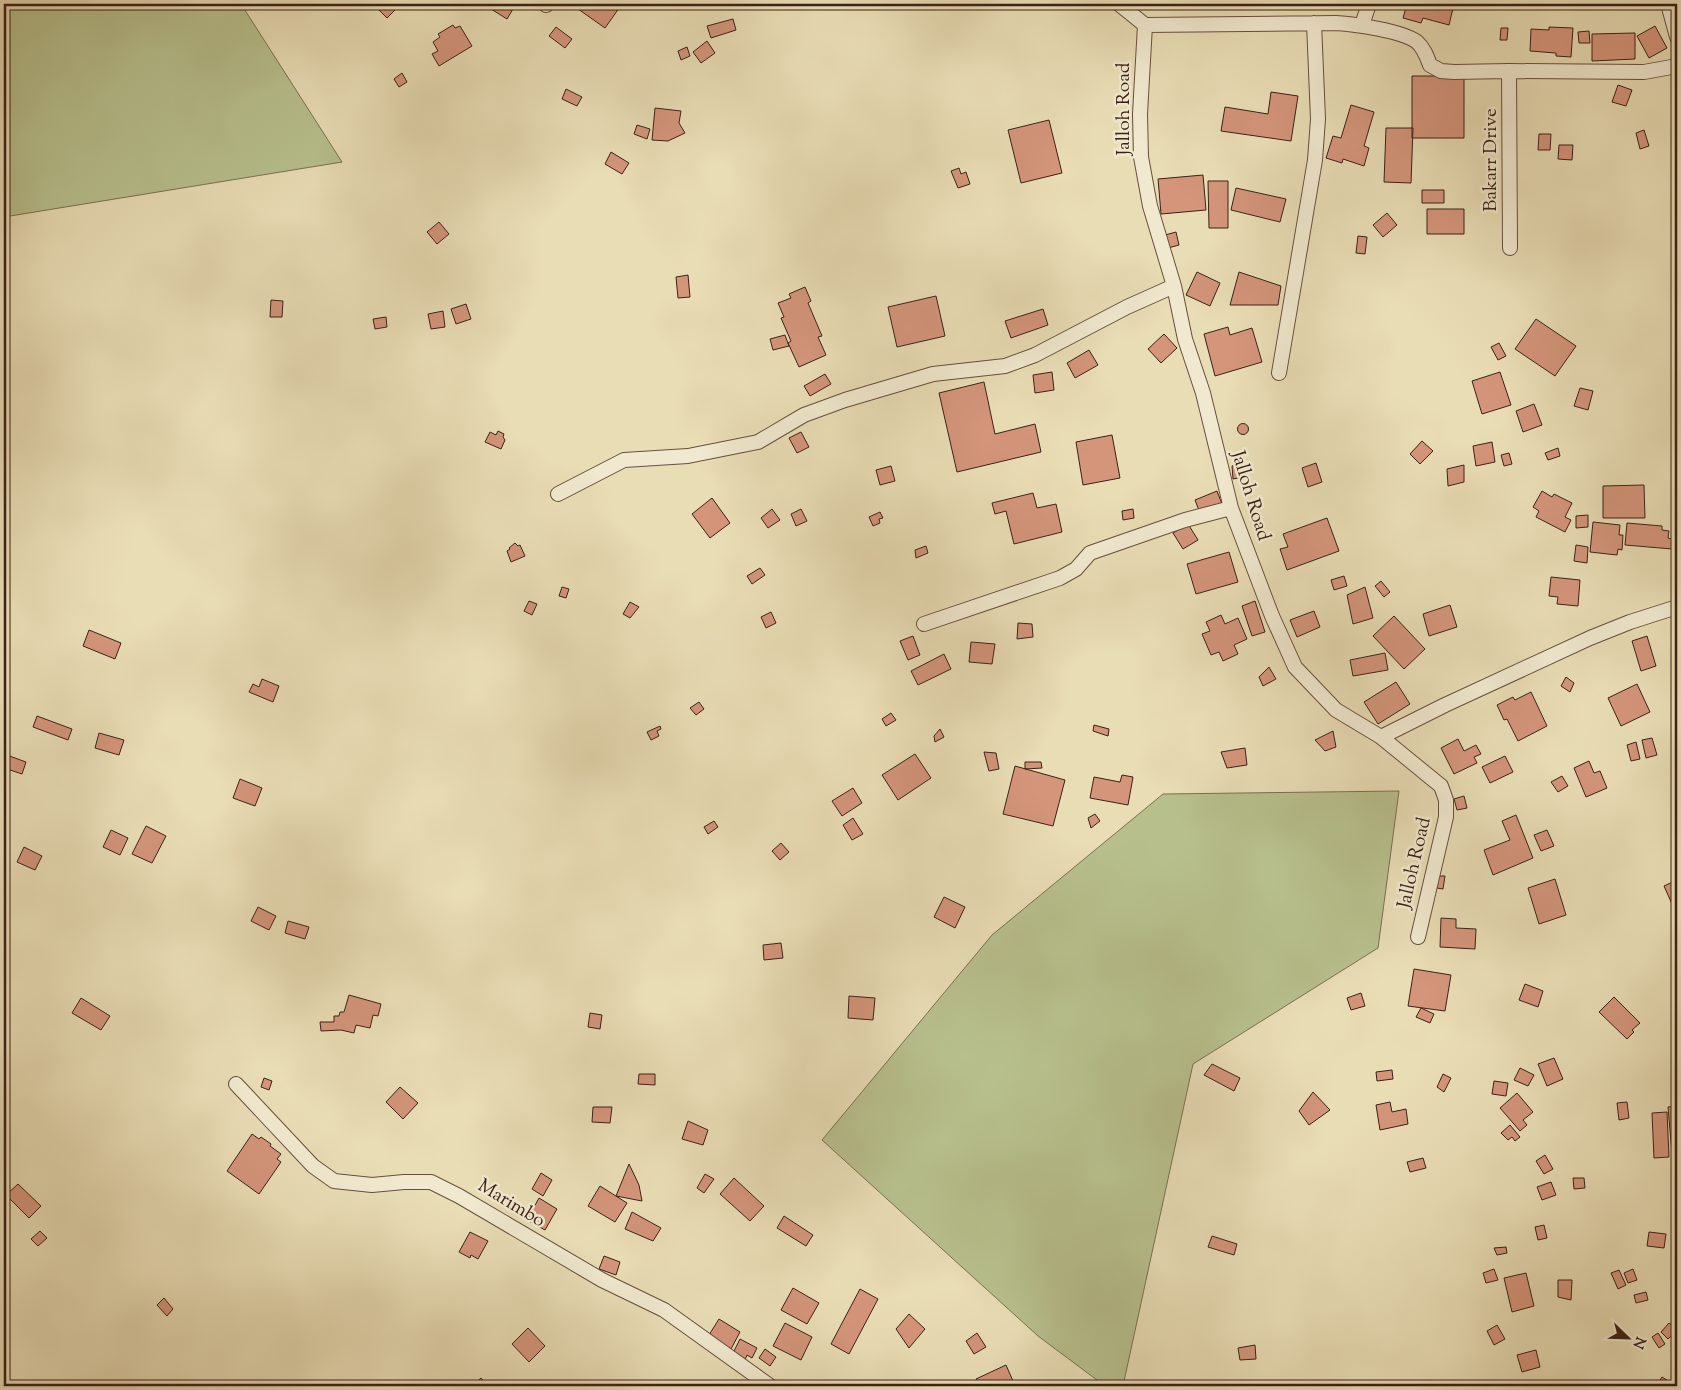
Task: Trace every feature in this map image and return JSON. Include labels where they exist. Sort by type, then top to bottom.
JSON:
[{"type":"street","points":[[1119,4],[1145,25],[1314,23],[1362,25],[1416,41],[1426,54],[1430,66],[1441,71],[1644,72],[1677,66]]},
{"type":"street","points":[[1362,25],[1369,4]]},
{"type":"street","points":[[1668,4],[1677,37]]},
{"type":"street","points":[[1279,373],[1315,160],[1318,120],[1314,23]]},
{"type":"street","name":"Jalloh Road","points":[[1145,25],[1140,114],[1141,158],[1150,206],[1174,286],[1185,338],[1203,393],[1231,508],[1272,616],[1295,667],[1336,710],[1381,738],[1441,786],[1446,800],[1446,817],[1418,937]]},
{"type":"street","name":"Bakarr Drive","points":[[1509,71],[1510,248]]},
{"type":"street","points":[[558,494],[624,460],[688,456],[758,442],[804,415],[845,400],[934,374],[1005,366],[1035,355],[1174,286]]},
{"type":"street","points":[[924,624],[1060,578],[1076,569],[1090,554],[1185,520],[1231,508]]},
{"type":"street","points":[[1381,738],[1445,705],[1590,638],[1630,622],[1677,607]]},
{"type":"street","name":"Marimbo","points":[[236,1084],[313,1166],[334,1182],[372,1184],[431,1182],[460,1196],[602,1280],[664,1310],[770,1386]]},
{"type":"green space","points":[[4,4],[241,4],[342,162],[4,217]]},
{"type":"green space","points":[[1399,791],[1378,948],[1193,1064],[1123,1386],[1105,1386],[1038,1336],[822,1140],[992,935],[1163,794]]},
{"type":"building","points":[[383,4],[391,4],[396,9],[387,18],[378,9]]},
{"type":"building","points":[[483,4],[516,4],[507,19]]},
{"type":"building","points":[[571,4],[622,4],[605,28]]},
{"type":"building","points":[[1407,4],[1454,4],[1449,25],[1423,18],[1421,23],[1403,18]]},
{"type":"building","points":[[733,19],[736,30],[711,38],[707,26]]},
{"type":"building","points":[[453,25],[455,28],[460,26],[472,46],[439,66],[432,54],[438,51],[433,42],[440,37],[438,34]]},
{"type":"building","points":[[1655,26],[1667,48],[1649,58],[1637,36]]},
{"type":"building","points":[[556,27],[572,39],[565,48],[549,36]]},
{"type":"building","points":[[1549,27],[1573,28],[1571,57],[1556,56],[1556,53],[1530,51],[1531,29],[1549,30]]},
{"type":"building","points":[[1501,28],[1508,28],[1507,40],[1500,40]]},
{"type":"building","points":[[1589,31],[1590,43],[1579,43],[1578,32]]},
{"type":"building","points":[[1635,33],[1635,59],[1592,61],[1592,34]]},
{"type":"building","points":[[707,41],[715,53],[701,63],[693,52]]},
{"type":"building","points":[[687,47],[690,56],[681,60],[678,51]]},
{"type":"building","points":[[402,73],[407,82],[399,87],[394,79]]},
{"type":"building","points":[[1412,76],[1464,76],[1464,138],[1412,138]]},
{"type":"building","points":[[1618,85],[1632,90],[1626,106],[1612,102]]},
{"type":"building","points":[[566,89],[582,97],[577,106],[562,99]]},
{"type":"building","points":[[1271,92],[1298,96],[1291,141],[1221,131],[1225,107],[1268,114]]},
{"type":"building","points":[[1351,105],[1374,112],[1364,146],[1369,148],[1364,166],[1343,159],[1342,163],[1326,158],[1333,136],[1341,138]]},
{"type":"building","points":[[655,108],[681,111],[679,123],[685,133],[668,141],[652,140]]},
{"type":"building","points":[[1049,120],[1062,173],[1021,183],[1008,130]]},
{"type":"building","points":[[637,125],[650,129],[647,139],[634,134]]},
{"type":"building","points":[[1386,128],[1413,128],[1411,183],[1384,182]]},
{"type":"building","points":[[1644,130],[1649,146],[1640,149],[1636,133]]},
{"type":"building","points":[[1539,134],[1551,134],[1550,150],[1538,150]]},
{"type":"building","points":[[1559,145],[1573,145],[1572,160],[1558,159]]},
{"type":"building","points":[[611,152],[629,163],[622,174],[605,164]]},
{"type":"building","points":[[959,168],[961,174],[966,172],[970,184],[958,188],[951,171]]},
{"type":"building","points":[[1203,175],[1206,210],[1161,214],[1158,179]]},
{"type":"building","points":[[1208,181],[1228,181],[1228,228],[1209,228]]},
{"type":"building","points":[[1236,188],[1286,199],[1280,222],[1231,210]]},
{"type":"building","points":[[1422,190],[1444,190],[1444,203],[1422,203]]},
{"type":"building","points":[[1427,209],[1464,209],[1464,234],[1427,234]]},
{"type":"building","points":[[1387,213],[1397,225],[1383,237],[1373,225]]},
{"type":"building","points":[[439,222],[449,234],[437,244],[427,232]]},
{"type":"building","points":[[1176,232],[1179,245],[1168,248],[1165,235]]},
{"type":"building","points":[[1358,236],[1367,237],[1365,254],[1356,253]]},
{"type":"building","points":[[1197,272],[1220,283],[1210,306],[1186,295]]},
{"type":"building","points":[[1239,272],[1281,286],[1278,305],[1230,305]]},
{"type":"building","points":[[688,275],[690,297],[678,298],[676,277]]},
{"type":"building","points":[[805,287],[811,301],[808,303],[822,336],[818,337],[826,355],[799,367],[788,343],[791,341],[781,318],[784,317],[778,303],[791,298],[789,294]]},
{"type":"building","points":[[936,296],[945,336],[897,347],[888,307]]},
{"type":"building","points":[[271,300],[283,301],[282,317],[270,317]]},
{"type":"building","points":[[466,304],[471,319],[456,324],[451,309]]},
{"type":"building","points":[[1043,309],[1048,325],[1011,338],[1005,321]]},
{"type":"building","points":[[443,311],[445,327],[431,329],[428,314]]},
{"type":"building","points":[[386,317],[387,327],[375,329],[373,319]]},
{"type":"building","points":[[1536,319],[1576,346],[1555,376],[1515,349]]},
{"type":"building","points":[[1228,327],[1230,335],[1252,328],[1262,362],[1215,376],[1204,334]]},
{"type":"building","points":[[1164,334],[1177,348],[1161,363],[1148,349]]},
{"type":"building","points":[[785,335],[789,346],[773,350],[770,339]]},
{"type":"building","points":[[1499,343],[1506,356],[1498,360],[1491,347]]},
{"type":"building","points":[[1089,350],[1098,365],[1075,378],[1067,363]]},
{"type":"building","points":[[1052,372],[1054,390],[1035,393],[1033,375]]},
{"type":"building","points":[[1500,372],[1511,405],[1482,414],[1472,381]]},
{"type":"building","points":[[825,374],[831,384],[810,396],[804,386]]},
{"type":"building","points":[[984,382],[995,434],[1035,424],[1041,452],[957,472],[939,393]]},
{"type":"building","points":[[1580,388],[1593,391],[1588,410],[1574,406]]},
{"type":"building","points":[[1534,404],[1542,425],[1523,432],[1516,411]]},
{"type":"building","points":[[1241,424],[1245,424],[1248,429],[1247,433],[1241,434],[1238,431],[1238,427]]},
{"type":"building","points":[[498,431],[504,434],[505,440],[501,449],[485,442],[490,432],[496,435]]},
{"type":"building","points":[[801,432],[809,447],[797,453],[789,438]]},
{"type":"building","points":[[1112,435],[1120,478],[1083,485],[1076,442]]},
{"type":"building","points":[[1422,441],[1433,451],[1420,464],[1410,454]]},
{"type":"building","points":[[1492,442],[1495,462],[1476,466],[1473,446]]},
{"type":"building","points":[[1558,448],[1560,456],[1548,460],[1545,453]]},
{"type":"building","points":[[1509,453],[1512,464],[1504,466],[1501,455]]},
{"type":"building","points":[[1316,463],[1322,482],[1308,487],[1302,468]]},
{"type":"building","points":[[1241,464],[1243,477],[1233,479],[1232,466]]},
{"type":"building","points":[[1464,465],[1464,482],[1448,486],[1447,469]]},
{"type":"building","points":[[891,466],[895,481],[880,485],[876,470]]},
{"type":"building","points":[[1644,485],[1645,518],[1603,518],[1603,486]]},
{"type":"building","points":[[1217,491],[1222,504],[1200,513],[1195,500]]},
{"type":"building","points":[[1542,491],[1552,497],[1554,494],[1572,503],[1565,517],[1571,520],[1565,532],[1536,517],[1539,511],[1533,507]]},
{"type":"building","points":[[1033,493],[1037,508],[1056,504],[1062,532],[1014,544],[1006,511],[995,514],[992,503]]},
{"type":"building","points":[[712,498],[730,523],[710,538],[692,514]]},
{"type":"building","points":[[772,509],[780,520],[768,528],[761,518]]},
{"type":"building","points":[[801,509],[807,521],[796,526],[791,514]]},
{"type":"building","points":[[1133,509],[1134,518],[1123,520],[1122,511]]},
{"type":"building","points":[[880,512],[883,518],[879,519],[880,523],[873,526],[869,517]]},
{"type":"building","points":[[1588,515],[1588,527],[1576,528],[1576,516]]},
{"type":"building","points":[[1327,518],[1339,551],[1287,570],[1280,549],[1288,547],[1283,534]]},
{"type":"building","points":[[1593,522],[1620,525],[1619,535],[1623,535],[1622,550],[1618,549],[1617,555],[1590,552]]},
{"type":"building","points":[[1627,523],[1662,526],[1662,530],[1669,531],[1668,538],[1672,539],[1672,549],[1625,545]]},
{"type":"building","points":[[1188,524],[1198,540],[1183,549],[1173,533]]},
{"type":"building","points":[[515,543],[518,546],[520,545],[525,556],[511,562],[507,551]]},
{"type":"building","points":[[1576,545],[1588,547],[1587,563],[1574,561]]},
{"type":"building","points":[[926,546],[928,553],[916,558],[915,550]]},
{"type":"building","points":[[1229,552],[1238,582],[1196,594],[1187,564]]},
{"type":"building","points":[[760,568],[765,575],[752,584],[747,576]]},
{"type":"building","points":[[1344,576],[1347,586],[1334,590],[1331,580]]},
{"type":"building","points":[[1551,577],[1580,580],[1578,606],[1557,604],[1558,597],[1549,596]]},
{"type":"building","points":[[1381,581],[1390,592],[1384,597],[1375,586]]},
{"type":"building","points":[[562,587],[569,589],[566,598],[559,596]]},
{"type":"building","points":[[1365,587],[1373,618],[1353,624],[1347,595]]},
{"type":"building","points":[[529,601],[537,604],[532,615],[524,611]]},
{"type":"building","points":[[1255,601],[1265,632],[1252,636],[1242,606]]},
{"type":"building","points":[[630,602],[639,607],[630,618],[623,614]]},
{"type":"building","points":[[1450,605],[1457,627],[1429,636],[1423,614]]},
{"type":"building","points":[[1314,611],[1320,627],[1297,637],[1290,620]]},
{"type":"building","points":[[771,612],[776,623],[766,628],[761,617]]},
{"type":"building","points":[[1221,615],[1225,624],[1238,618],[1247,639],[1234,645],[1238,654],[1223,661],[1219,652],[1211,655],[1202,634],[1210,631],[1206,622]]},
{"type":"building","points":[[1394,616],[1425,649],[1404,669],[1373,636]]},
{"type":"building","points":[[1018,623],[1032,624],[1033,637],[1017,639]]},
{"type":"building","points":[[89,630],[121,643],[115,659],[83,646]]},
{"type":"building","points":[[913,636],[920,655],[908,660],[900,641]]},
{"type":"building","points":[[1647,636],[1656,666],[1641,671],[1632,641]]},
{"type":"building","points":[[971,642],[995,644],[992,664],[969,662]]},
{"type":"building","points":[[1385,653],[1388,670],[1353,676],[1350,660]]},
{"type":"building","points":[[944,654],[951,669],[918,685],[911,671]]},
{"type":"building","points":[[1269,667],[1276,679],[1263,686],[1259,677]]},
{"type":"building","points":[[1566,677],[1574,683],[1570,692],[1561,686]]},
{"type":"building","points":[[262,679],[279,686],[273,702],[249,692],[253,684],[259,687]]},
{"type":"building","points":[[1396,682],[1410,704],[1378,724],[1364,702]]},
{"type":"building","points":[[1637,684],[1650,712],[1621,726],[1608,698]]},
{"type":"building","points":[[1531,692],[1547,726],[1518,741],[1507,719],[1504,720],[1497,705],[1513,697],[1515,700]]},
{"type":"building","points":[[699,702],[704,709],[696,715],[690,708]]},
{"type":"building","points":[[891,713],[896,720],[886,726],[882,719]]},
{"type":"building","points":[[37,716],[72,729],[68,740],[33,727]]},
{"type":"building","points":[[1094,725],[1109,729],[1108,736],[1093,731]]},
{"type":"building","points":[[660,726],[661,729],[657,731],[659,736],[651,740],[647,732]]},
{"type":"building","points":[[940,729],[944,737],[935,742],[934,736]]},
{"type":"building","points":[[1333,731],[1336,747],[1325,751],[1315,740]]},
{"type":"building","points":[[99,733],[124,740],[119,755],[95,748]]},
{"type":"building","points":[[1652,738],[1657,755],[1646,758],[1642,740]]},
{"type":"building","points":[[1458,739],[1464,751],[1476,745],[1481,754],[1474,757],[1477,763],[1454,774],[1441,748]]},
{"type":"building","points":[[1636,742],[1640,759],[1631,761],[1627,745]]},
{"type":"building","points":[[1245,748],[1247,765],[1227,768],[1221,752]]},
{"type":"building","points":[[984,752],[996,753],[999,769],[989,771]]},
{"type":"building","points":[[4,754],[26,762],[22,774],[4,768]]},
{"type":"building","points":[[915,754],[931,778],[898,800],[882,775]]},
{"type":"building","points":[[1505,756],[1513,772],[1490,783],[1482,767]]},
{"type":"building","points":[[1589,761],[1594,773],[1600,771],[1607,788],[1586,797],[1574,768]]},
{"type":"building","points":[[1025,762],[1041,762],[1042,768],[1025,769]]},
{"type":"building","points":[[1015,766],[1065,780],[1053,826],[1003,814]]},
{"type":"building","points":[[1122,775],[1133,777],[1128,805],[1090,798],[1094,777],[1120,782]]},
{"type":"building","points":[[1562,776],[1568,786],[1558,792],[1551,782]]},
{"type":"building","points":[[240,779],[262,788],[255,806],[233,798]]},
{"type":"building","points":[[853,788],[862,803],[842,816],[832,801]]},
{"type":"building","points":[[1464,796],[1467,808],[1457,810],[1454,799]]},
{"type":"building","points":[[1095,814],[1100,821],[1091,828],[1088,818]]},
{"type":"building","points":[[1516,815],[1533,858],[1493,875],[1484,850],[1510,840],[1502,821]]},
{"type":"building","points":[[853,818],[863,834],[852,840],[843,825]]},
{"type":"building","points":[[714,821],[718,827],[708,834],[704,827]]},
{"type":"building","points":[[146,826],[166,836],[152,863],[132,854]]},
{"type":"building","points":[[111,830],[128,838],[120,855],[103,847]]},
{"type":"building","points":[[1547,830],[1554,846],[1541,851],[1534,835]]},
{"type":"building","points":[[781,843],[789,852],[780,860],[772,851]]},
{"type":"building","points":[[24,847],[42,856],[35,870],[17,862]]},
{"type":"building","points":[[1439,876],[1445,876],[1443,889],[1437,888]]},
{"type":"building","points":[[1555,879],[1566,915],[1539,924],[1528,888]]},
{"type":"building","points":[[1677,880],[1677,913],[1676,913],[1664,886]]},
{"type":"building","points":[[944,897],[965,907],[955,928],[934,917]]},
{"type":"building","points":[[258,907],[276,916],[269,930],[251,921]]},
{"type":"building","points":[[1441,918],[1456,919],[1456,928],[1476,929],[1475,949],[1440,947]]},
{"type":"building","points":[[288,921],[309,927],[305,939],[285,933]]},
{"type":"building","points":[[781,943],[783,958],[764,960],[763,945]]},
{"type":"building","points":[[1414,969],[1451,975],[1445,1011],[1408,1006]]},
{"type":"building","points":[[1525,984],[1543,991],[1538,1007],[1519,1000]]},
{"type":"building","points":[[1361,993],[1365,1006],[1351,1010],[1347,998]]},
{"type":"building","points":[[349,995],[381,1004],[378,1016],[373,1015],[370,1028],[356,1025],[354,1033],[341,1030],[321,1031],[320,1022],[334,1022],[334,1016],[339,1016],[340,1012],[344,1012]]},
{"type":"building","points":[[849,996],[875,998],[873,1020],[848,1018]]},
{"type":"building","points":[[1614,997],[1640,1023],[1632,1030],[1634,1032],[1627,1039],[1599,1012]]},
{"type":"building","points":[[81,998],[110,1016],[101,1030],[72,1013]]},
{"type":"building","points":[[1421,1008],[1434,1014],[1430,1023],[1416,1017]]},
{"type":"building","points":[[590,1013],[602,1015],[600,1029],[588,1027]]},
{"type":"building","points":[[1554,1058],[1563,1079],[1547,1086],[1538,1064]]},
{"type":"building","points":[[1212,1064],[1240,1078],[1234,1091],[1204,1075]]},
{"type":"building","points":[[1520,1068],[1534,1075],[1528,1086],[1514,1080]]},
{"type":"building","points":[[1392,1070],[1393,1079],[1377,1081],[1376,1072]]},
{"type":"building","points":[[639,1074],[655,1074],[655,1085],[638,1084]]},
{"type":"building","points":[[1443,1074],[1451,1078],[1444,1092],[1437,1087]]},
{"type":"building","points":[[264,1078],[272,1081],[269,1090],[261,1087]]},
{"type":"building","points":[[1494,1081],[1508,1083],[1506,1096],[1492,1094]]},
{"type":"building","points":[[400,1087],[418,1103],[403,1119],[386,1102]]},
{"type":"building","points":[[1313,1092],[1330,1110],[1309,1125],[1299,1111]]},
{"type":"building","points":[[1517,1093],[1533,1112],[1523,1120],[1527,1125],[1520,1131],[1500,1108]]},
{"type":"building","points":[[1390,1102],[1392,1112],[1406,1109],[1408,1124],[1380,1130],[1376,1105]]},
{"type":"building","points":[[1627,1102],[1629,1118],[1619,1120],[1617,1103]]},
{"type":"building","points":[[1677,1106],[1677,1154],[1672,1154],[1668,1107]]},
{"type":"building","points":[[593,1107],[612,1107],[610,1123],[592,1122]]},
{"type":"building","points":[[1667,1112],[1669,1157],[1654,1158],[1652,1113]]},
{"type":"building","points":[[688,1121],[708,1130],[703,1145],[682,1139]]},
{"type":"building","points":[[1510,1125],[1520,1137],[1515,1141],[1512,1137],[1508,1140],[1501,1133]]},
{"type":"building","points":[[252,1134],[259,1139],[261,1137],[281,1154],[277,1159],[281,1162],[259,1194],[227,1171]]},
{"type":"building","points":[[1545,1155],[1553,1169],[1544,1174],[1536,1161]]},
{"type":"building","points":[[1423,1158],[1426,1168],[1410,1172],[1407,1162]]},
{"type":"building","points":[[629,1164],[639,1185],[642,1201],[616,1196]]},
{"type":"building","points":[[541,1173],[552,1180],[543,1196],[532,1189]]},
{"type":"building","points":[[705,1174],[714,1179],[704,1193],[697,1188]]},
{"type":"building","points":[[734,1178],[764,1206],[750,1221],[720,1194]]},
{"type":"building","points":[[1573,1178],[1584,1178],[1585,1188],[1574,1189]]},
{"type":"building","points":[[1551,1182],[1556,1195],[1542,1200],[1537,1187]]},
{"type":"building","points":[[18,1184],[41,1206],[29,1218],[6,1195]]},
{"type":"building","points":[[600,1186],[627,1203],[615,1222],[588,1206]]},
{"type":"building","points":[[539,1198],[557,1209],[545,1230],[527,1220]]},
{"type":"building","points":[[632,1212],[661,1228],[653,1241],[625,1229]]},
{"type":"building","points":[[784,1216],[813,1235],[806,1246],[777,1228]]},
{"type":"building","points":[[1544,1225],[1547,1238],[1538,1240],[1535,1227]]},
{"type":"building","points":[[40,1231],[47,1238],[38,1246],[31,1239]]},
{"type":"building","points":[[470,1232],[488,1241],[478,1259],[471,1255],[470,1258],[459,1252]]},
{"type":"building","points":[[1649,1232],[1666,1234],[1664,1248],[1647,1246]]},
{"type":"building","points":[[1212,1236],[1237,1244],[1234,1255],[1208,1247]]},
{"type":"building","points":[[1506,1247],[1507,1253],[1497,1255],[1494,1248]]},
{"type":"building","points":[[604,1256],[620,1262],[616,1275],[599,1269]]},
{"type":"building","points":[[1494,1269],[1498,1280],[1486,1283],[1483,1273]]},
{"type":"building","points":[[1633,1269],[1637,1280],[1628,1283],[1624,1273]]},
{"type":"building","points":[[1619,1270],[1626,1285],[1618,1289],[1611,1273]]},
{"type":"building","points":[[1526,1273],[1534,1306],[1512,1312],[1504,1278]]},
{"type":"building","points":[[1558,1280],[1572,1280],[1571,1300],[1558,1297]]},
{"type":"building","points":[[793,1288],[819,1303],[807,1324],[781,1310]]},
{"type":"building","points":[[860,1289],[878,1299],[849,1354],[831,1344]]},
{"type":"building","points":[[1646,1292],[1648,1300],[1636,1303],[1634,1295]]},
{"type":"building","points":[[164,1298],[173,1309],[167,1316],[157,1305]]},
{"type":"building","points":[[909,1314],[925,1329],[909,1348],[896,1329]]},
{"type":"building","points":[[719,1319],[740,1332],[731,1349],[709,1335]]},
{"type":"building","points":[[785,1323],[812,1337],[801,1360],[773,1346]]},
{"type":"building","points":[[1669,1323],[1677,1330],[1668,1339],[1661,1332]]},
{"type":"building","points":[[1497,1325],[1505,1339],[1494,1345],[1487,1331]]},
{"type":"building","points":[[528,1328],[545,1346],[529,1362],[512,1344]]},
{"type":"building","points":[[977,1333],[986,1347],[974,1354],[966,1341]]},
{"type":"building","points":[[1658,1333],[1665,1344],[1659,1348],[1652,1337]]},
{"type":"building","points":[[740,1339],[757,1348],[752,1358],[747,1355],[744,1362],[732,1355]]},
{"type":"building","points":[[1255,1345],[1256,1359],[1240,1360],[1238,1348]]},
{"type":"building","points":[[765,1349],[776,1357],[770,1366],[759,1358]]},
{"type":"building","points":[[1536,1350],[1540,1367],[1522,1372],[1517,1355]]},
{"type":"building","points":[[1006,1365],[1013,1381],[1003,1386],[980,1386],[976,1379]]},
{"type":"building","points":[[1662,1377],[1676,1386],[1656,1386]]},
{"type":"building","points":[[481,1378],[488,1386],[472,1386]]}]
